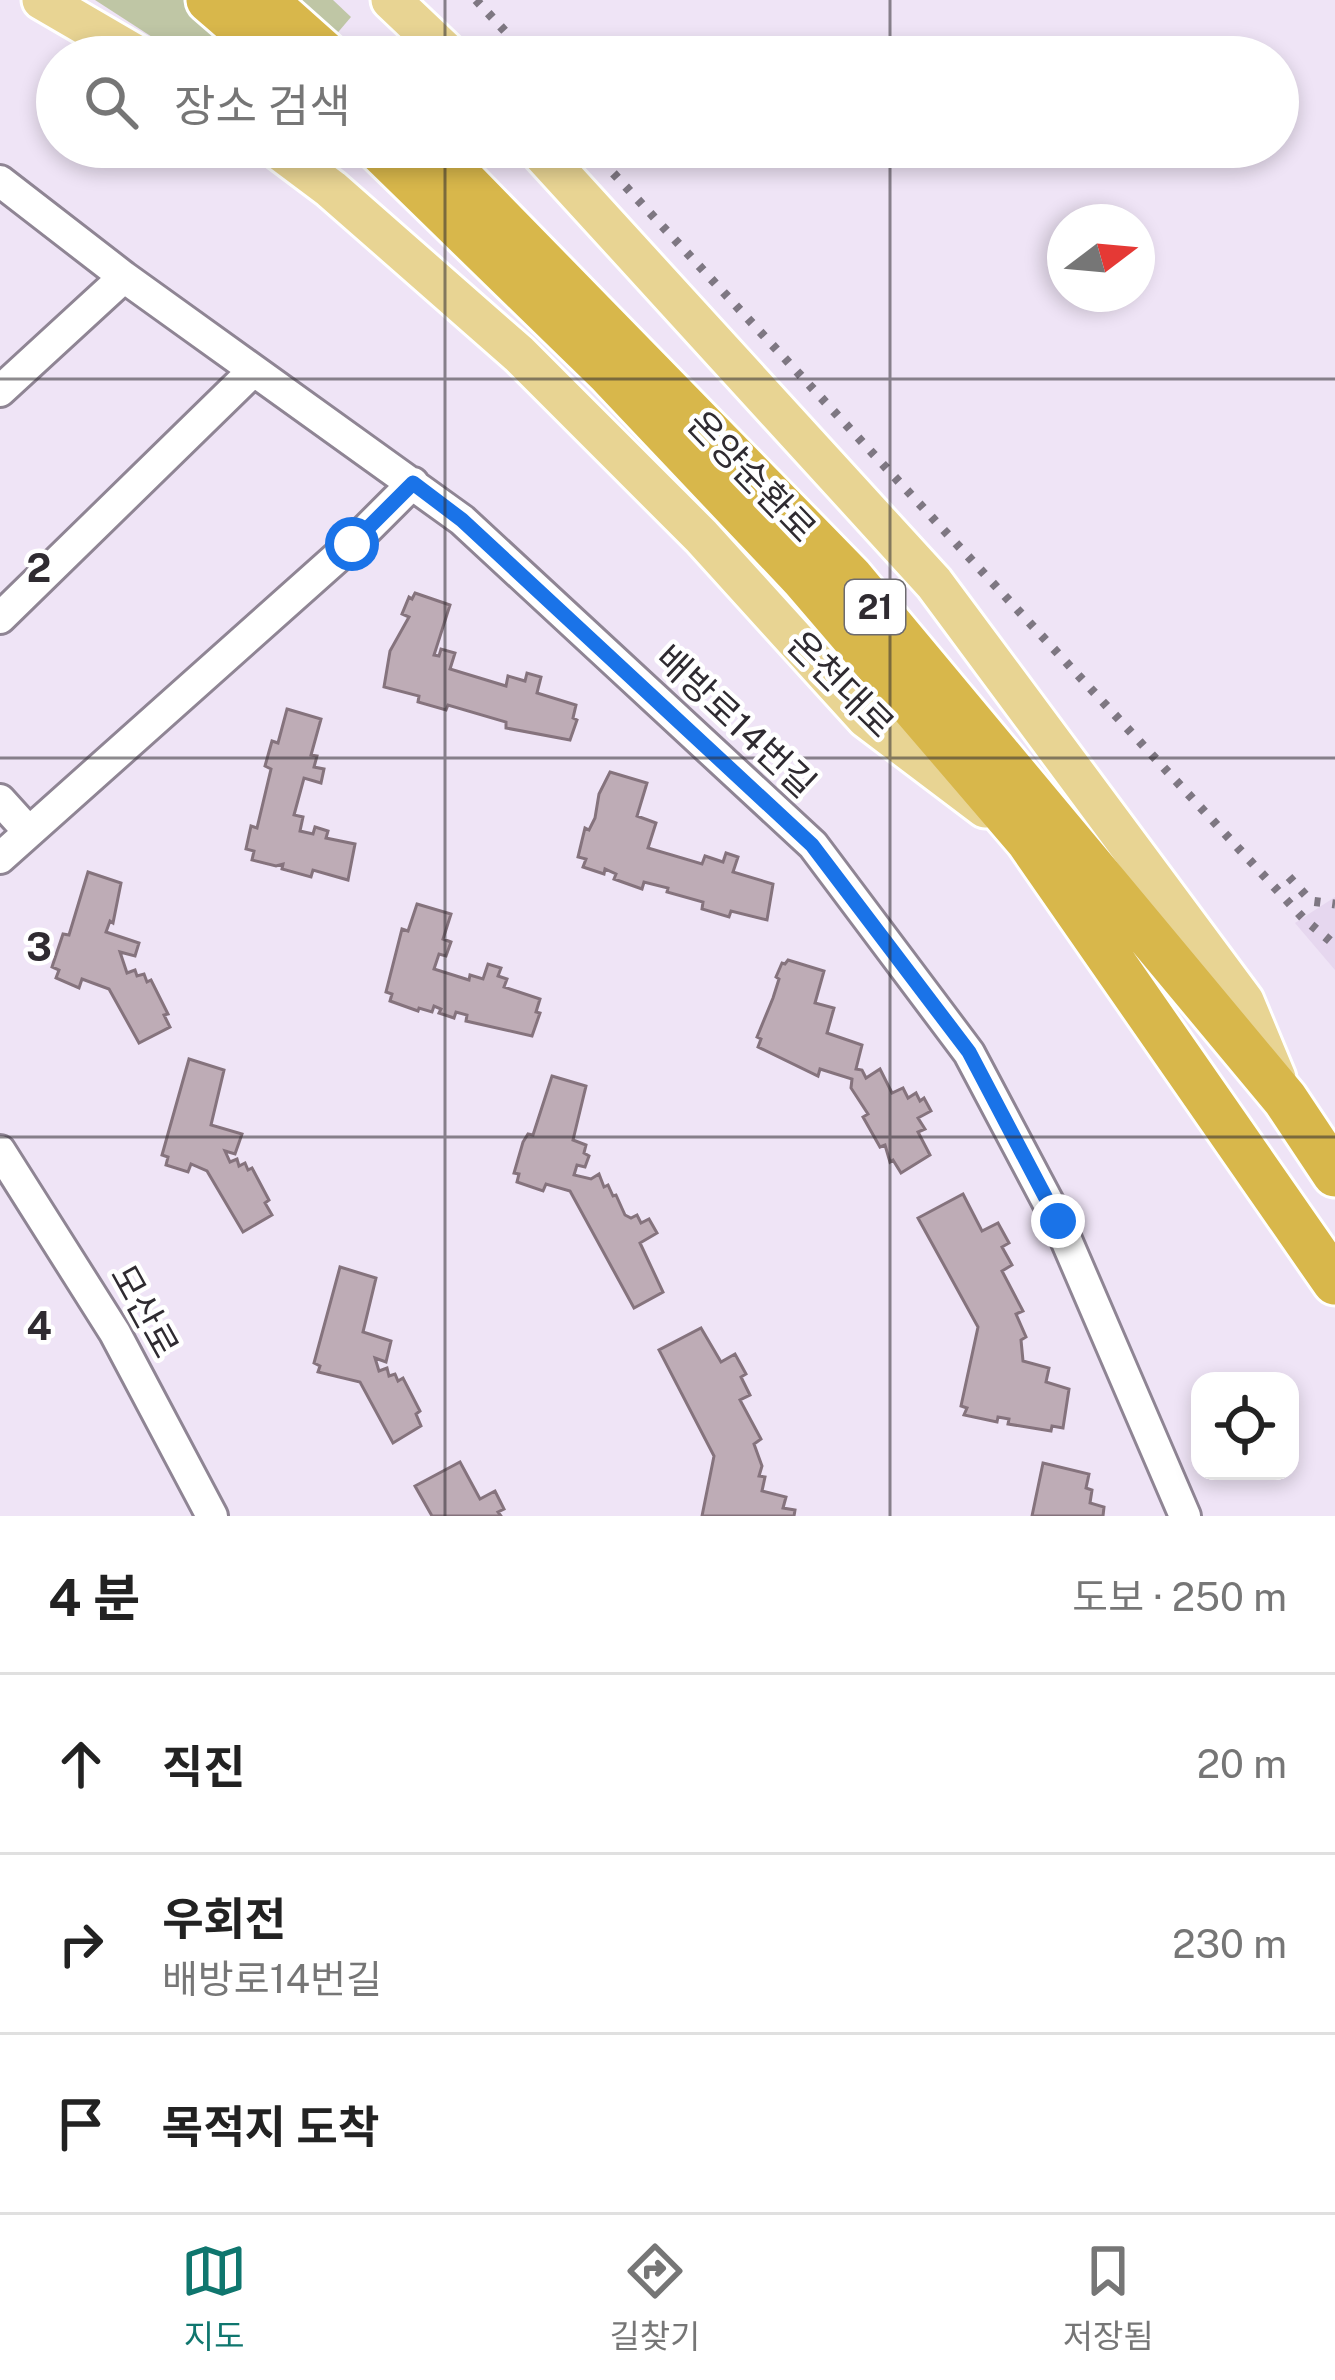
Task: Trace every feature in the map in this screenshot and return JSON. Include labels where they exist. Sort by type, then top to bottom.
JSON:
[{"type":"highway","points":[[209,0],[250,36]]},
{"type":"highway","points":[[264,0],[304,36]]},
{"type":"highway","name":"온양순환로","points":[[399,168],[610,374],[788,562],[1028,840]]},
{"type":"highway","name":"온양순환로","points":[[451,168],[850,577],[1285,1100]]},
{"type":"highway","name":"온천대로","points":[[1028,840],[1335,1282]]},
{"type":"highway","name":"21","points":[[1285,1100],[1335,1174]]},
{"type":"main road","points":[[42,0],[104,36]]},
{"type":"main road","points":[[391,0],[430,36]]},
{"type":"main road","name":"온천대로","points":[[303,168],[519,354],[700,536],[866,718],[1028,840]]},
{"type":"main road","points":[[555,168],[934,583],[1244,1001],[1285,1100]]},
{"type":"street","name":"배방로14번길","points":[[0,181],[124,277],[462,520],[812,845],[969,1052],[1058,1221],[1185,1516]]},
{"type":"street","points":[[0,391],[124,277]]},
{"type":"street","points":[[0,618],[253,371]]},
{"type":"street","points":[[0,858],[335,559],[413,483]]},
{"type":"street","points":[[0,800],[29,832]]},
{"type":"street","name":"모산로","points":[[0,1150],[115,1333],[212,1516]]},
{"type":"shaded area","points":[[1335,897],[1335,970],[1295,923]]},
{"type":"green space","points":[[95,0],[333,0],[351,17],[335,36],[151,36]]},
{"type":"building","points":[[415,593],[450,605],[434,655],[439,656],[441,649],[455,653],[450,669],[506,686],[508,676],[525,681],[527,673],[541,677],[537,693],[576,705],[570,740],[506,728],[506,722],[448,705],[446,710],[418,702],[419,696],[384,687],[390,651],[409,617],[402,614]]},
{"type":"building","points":[[287,709],[321,719],[311,755],[317,756],[314,767],[324,769],[321,783],[304,778],[294,815],[303,817],[300,831],[313,834],[315,827],[328,831],[326,838],[355,844],[348,880],[313,870],[311,877],[282,869],[283,864],[252,860],[254,851],[246,849],[251,826],[257,828],[271,769],[265,766],[272,741],[278,743]]},
{"type":"building","points":[[610,772],[647,783],[637,816],[656,823],[648,848],[702,864],[705,856],[723,862],[726,853],[738,857],[733,872],[773,884],[767,920],[731,911],[729,917],[702,909],[703,902],[667,892],[668,888],[644,882],[642,889],[614,879],[616,874],[605,869],[604,874],[583,867],[586,859],[578,857],[585,828],[589,830],[595,818],[599,794]]},
{"type":"building","points":[[88,872],[121,883],[113,923],[106,932],[139,943],[135,956],[120,952],[127,973],[135,970],[137,976],[144,974],[147,982],[151,980],[168,1014],[164,1015],[170,1027],[139,1043],[109,989],[82,979],[79,988],[56,978],[59,970],[52,967],[63,934],[69,935]]},
{"type":"building","points":[[417,904],[451,914],[443,939],[451,942],[446,956],[439,954],[434,969],[469,980],[470,975],[483,979],[488,964],[501,968],[498,976],[507,979],[504,987],[540,999],[532,1036],[466,1021],[467,1015],[456,1012],[454,1018],[434,1006],[432,1012],[418,1011],[390,1001],[392,994],[386,992],[402,929],[408,931]]},
{"type":"building","points":[[788,960],[824,971],[815,1003],[834,1008],[827,1033],[862,1045],[856,1069],[866,1078],[880,1069],[892,1093],[903,1088],[908,1098],[916,1093],[920,1101],[924,1098],[931,1111],[918,1118],[925,1129],[918,1132],[930,1155],[901,1173],[863,1117],[868,1114],[851,1088],[852,1079],[820,1069],[818,1076],[758,1047],[776,977]]},
{"type":"building","points":[[189,1059],[224,1070],[211,1125],[242,1134],[235,1154],[225,1151],[230,1162],[237,1159],[239,1166],[245,1163],[248,1170],[252,1168],[269,1200],[265,1203],[272,1215],[243,1232],[207,1171],[191,1164],[188,1172],[166,1165],[168,1157],[162,1155]]},
{"type":"building","points":[[552,1076],[586,1086],[573,1140],[586,1145],[584,1153],[589,1156],[585,1167],[577,1165],[574,1175],[591,1179],[599,1174],[625,1215],[637,1215],[641,1223],[649,1219],[657,1233],[640,1243],[663,1292],[634,1308],[570,1191],[546,1184],[543,1191],[517,1182],[519,1174],[514,1173],[523,1142],[528,1134],[533,1135]]},
{"type":"building","points":[[963,1194],[982,1231],[998,1223],[1009,1243],[1002,1247],[1012,1265],[1002,1271],[1023,1311],[1016,1314],[1026,1337],[1021,1340],[1023,1361],[1049,1368],[1046,1382],[1069,1389],[1063,1428],[1052,1426],[1051,1431],[1008,1424],[1009,1419],[998,1417],[997,1422],[964,1415],[967,1408],[961,1406],[978,1327],[918,1218]]},
{"type":"building","points":[[340,1267],[376,1278],[363,1332],[391,1341],[386,1362],[375,1358],[379,1371],[387,1368],[389,1376],[395,1374],[398,1381],[403,1378],[420,1411],[416,1414],[421,1426],[393,1443],[360,1382],[318,1372],[320,1366],[314,1363]]},
{"type":"building","points":[[701,1328],[721,1362],[735,1354],[746,1374],[741,1377],[750,1395],[740,1400],[761,1439],[754,1444],[762,1466],[759,1476],[765,1477],[762,1491],[786,1497],[783,1508],[795,1510],[794,1516],[702,1516],[714,1456],[659,1350]]},
{"type":"building","points":[[460,1462],[480,1499],[495,1491],[504,1509],[498,1512],[501,1516],[432,1516],[415,1486]]},
{"type":"building","points":[[1043,1463],[1089,1474],[1090,1503],[1104,1507],[1103,1516],[1032,1516]]},
{"type":"railway","points":[[476,0],[509,36]]},
{"type":"railway","points":[[608,168],[1303,918],[1335,945]]},
{"type":"railway","points":[[1289,877],[1311,901],[1335,904]]},
{"type":"route","points":[[352,544],[413,483],[462,520],[812,845],[969,1052],[1058,1221]]}]
